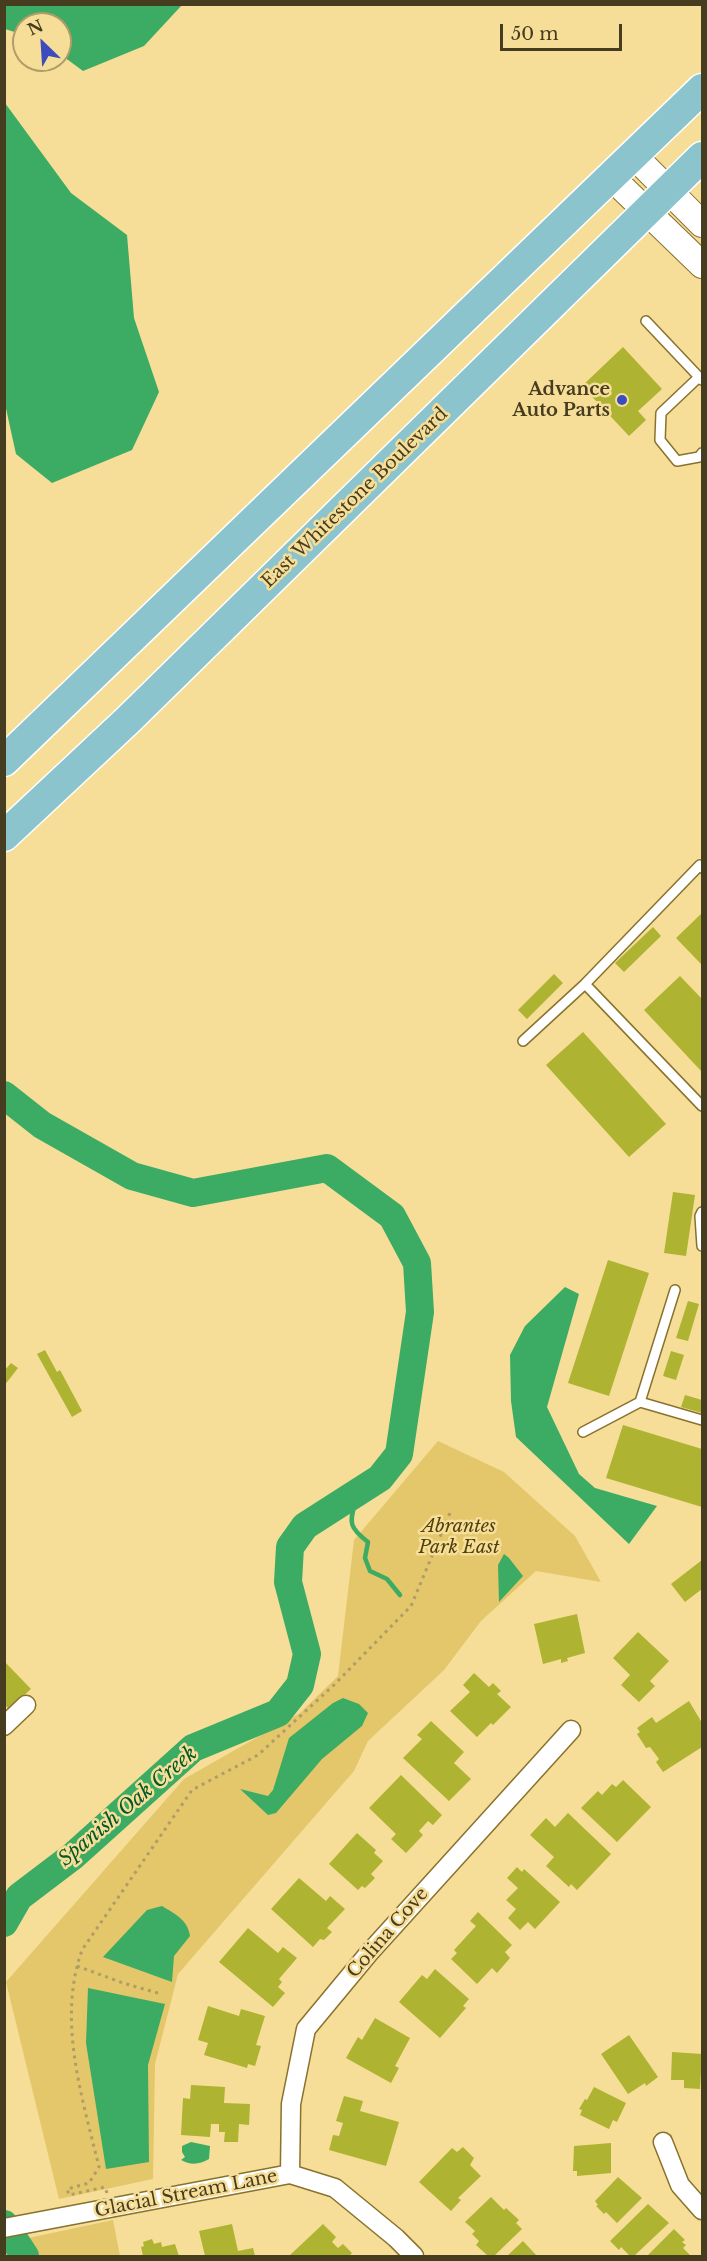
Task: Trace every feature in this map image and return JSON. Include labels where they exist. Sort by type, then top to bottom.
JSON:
[{"type":"main road","points":[[4,761],[702,89]]},
{"type":"main road","name":"East Whitestone Boulevard","points":[[4,836],[136,712],[702,157]]},
{"type":"street","points":[[634,156],[702,224]]},
{"type":"street","points":[[612,178],[702,265]]},
{"type":"street","points":[[4,1726],[26,1704]]},
{"type":"street","name":"Colina Cove","points":[[290,2174],[291,2104],[306,2029],[369,1953],[571,1730]]},
{"type":"street","points":[[663,2142],[680,2185],[702,2210]]},
{"type":"street","name":"Glacial Stream Lane","points":[[11,2227],[290,2174],[335,2188],[396,2238],[414,2256]]},
{"type":"lane","points":[[646,321],[701,379],[661,413],[660,440],[677,461],[699,457],[702,453]]},
{"type":"lane","points":[[523,1041],[585,984],[699,865],[702,868]]},
{"type":"lane","points":[[585,984],[702,1106]]},
{"type":"lane","points":[[702,1212],[700,1216],[702,1246]]},
{"type":"lane","points":[[640,1402],[675,1290]]},
{"type":"lane","points":[[583,1432],[640,1402],[702,1420]]},
{"type":"path","points":[[110,2208],[105,2187],[69,2195],[67,2189],[89,2182],[99,2167],[77,2069],[70,2022],[77,1966],[82,1950],[192,1790],[258,1755],[335,1684],[411,1606],[450,1514]]},
{"type":"path","points":[[77,1966],[161,1994]]},
{"type":"green space","name":"Abrantes Park East","points":[[438,1441],[504,1472],[575,1536],[601,1582],[536,1571],[481,1621],[444,1670],[368,1741],[354,1771],[178,1974],[155,2064],[153,2179],[59,2199],[6,1982],[184,1779],[300,1713],[338,1676],[354,1540]]},
{"type":"green space","points":[[113,2220],[120,2256],[5,2256],[5,2243]]},
{"type":"shaded area","points":[[5,4],[182,5],[144,46],[83,71],[72,63],[72,12],[12,12],[12,31],[5,29]]},
{"type":"shaded area","points":[[5,103],[71,193],[127,235],[134,318],[159,392],[132,450],[52,483],[16,454],[5,404]]},
{"type":"shaded area","points":[[565,1287],[579,1294],[547,1407],[579,1474],[595,1488],[657,1506],[629,1544],[516,1437],[511,1401],[510,1355],[525,1326]]},
{"type":"shaded area","points":[[504,1554],[523,1576],[499,1602],[498,1565]]},
{"type":"shaded area","points":[[343,1698],[359,1704],[368,1713],[362,1726],[322,1759],[276,1813],[268,1815],[240,1789],[268,1796],[273,1790],[289,1738],[333,1703]]},
{"type":"shaded area","points":[[162,1906],[184,1922],[190,1936],[174,1956],[172,1982],[103,1957],[147,1910]]},
{"type":"shaded area","points":[[88,1988],[165,2004],[148,2065],[149,2162],[106,2169],[86,2043]]},
{"type":"shaded area","points":[[191,2142],[210,2146],[209,2159],[195,2164],[181,2160],[185,2157],[182,2146]]},
{"type":"building","name":"Advance Auto Parts","points":[[623,347],[662,389],[638,411],[646,420],[629,436],[582,386]]},
{"type":"building","points":[[702,913],[702,965],[676,938]]},
{"type":"building","points":[[653,927],[661,936],[624,972],[615,963]]},
{"type":"building","points":[[554,974],[563,983],[527,1019],[518,1010]]},
{"type":"building","points":[[680,976],[702,999],[702,1072],[644,1010]]},
{"type":"building","points":[[583,1032],[666,1124],[629,1157],[546,1065]]},
{"type":"building","points":[[673,1192],[695,1195],[686,1256],[664,1253]]},
{"type":"building","points":[[608,1260],[649,1273],[609,1396],[568,1383]]},
{"type":"building","points":[[688,1301],[699,1304],[688,1341],[676,1338]]},
{"type":"building","points":[[45,1350],[57,1372],[60,1370],[82,1411],[72,1417],[37,1354]]},
{"type":"building","points":[[671,1351],[684,1355],[676,1380],[663,1376]]},
{"type":"building","points":[[11,1363],[18,1368],[4,1386],[4,1371]]},
{"type":"building","points":[[685,1395],[702,1400],[702,1413],[681,1407]]},
{"type":"building","points":[[623,1425],[702,1449],[702,1507],[606,1478]]},
{"type":"building","points":[[702,1560],[702,1589],[685,1602],[671,1584]]},
{"type":"building","points":[[577,1614],[585,1653],[567,1658],[568,1661],[561,1663],[561,1659],[543,1664],[534,1624]]},
{"type":"building","points":[[638,1632],[669,1661],[650,1681],[655,1686],[639,1702],[621,1685],[630,1675],[613,1658]]},
{"type":"building","points":[[4,1661],[31,1689],[9,1709],[4,1704]]},
{"type":"building","points":[[474,1673],[489,1687],[493,1683],[501,1691],[497,1694],[511,1707],[477,1737],[450,1711],[470,1692],[463,1685]]},
{"type":"building","points":[[689,1701],[702,1723],[702,1747],[663,1772],[656,1762],[659,1759],[650,1747],[646,1748],[637,1734],[640,1732],[637,1728],[652,1717],[656,1723]]},
{"type":"building","points":[[431,1721],[464,1752],[454,1763],[471,1779],[449,1801],[403,1758],[422,1739],[417,1735]]},
{"type":"building","points":[[401,1775],[442,1815],[433,1825],[428,1821],[419,1831],[423,1835],[406,1853],[391,1839],[396,1834],[369,1808]]},
{"type":"building","points":[[623,1780],[651,1807],[617,1842],[581,1808],[598,1791],[602,1795],[612,1784],[616,1787]]},
{"type":"building","points":[[568,1813],[611,1854],[577,1890],[571,1884],[569,1887],[546,1866],[554,1857],[530,1835],[546,1818],[555,1827]]},
{"type":"building","points":[[357,1833],[376,1850],[374,1853],[383,1861],[371,1874],[375,1878],[365,1888],[362,1886],[358,1890],[329,1864]]},
{"type":"building","points":[[517,1867],[522,1872],[524,1869],[560,1902],[535,1929],[528,1922],[520,1930],[508,1918],[516,1909],[506,1900],[518,1888],[507,1878]]},
{"type":"building","points":[[299,1878],[326,1901],[330,1896],[345,1909],[327,1928],[332,1932],[324,1940],[320,1939],[313,1947],[271,1909]]},
{"type":"building","points":[[478,1912],[512,1945],[505,1952],[510,1958],[497,1973],[492,1968],[477,1984],[451,1959],[457,1953],[454,1950],[476,1926],[470,1921]]},
{"type":"building","points":[[248,1928],[278,1953],[283,1947],[297,1958],[279,1979],[282,1982],[278,1987],[285,1993],[273,2007],[219,1962]]},
{"type":"building","points":[[435,1969],[469,1999],[463,2006],[466,2008],[440,2038],[399,2002],[422,1975],[427,1979]]},
{"type":"building","points":[[208,2006],[239,2016],[241,2009],[265,2016],[256,2045],[261,2046],[255,2066],[248,2064],[247,2068],[204,2055],[208,2043],[198,2040]]},
{"type":"building","points":[[375,2018],[410,2038],[395,2066],[399,2068],[391,2083],[346,2058],[358,2037],[362,2040]]},
{"type":"building","points":[[629,2035],[658,2077],[646,2086],[645,2083],[628,2094],[601,2054]]},
{"type":"building","points":[[672,2052],[702,2054],[700,2089],[684,2088],[684,2080],[671,2080]]},
{"type":"building","points":[[191,2085],[225,2087],[224,2103],[250,2104],[249,2125],[239,2124],[238,2142],[224,2142],[225,2132],[219,2132],[219,2124],[211,2124],[210,2137],[181,2135],[183,2098],[190,2099]]},
{"type":"building","points":[[594,2087],[626,2103],[617,2122],[613,2120],[609,2129],[580,2115],[582,2110],[579,2109]]},
{"type":"building","points":[[344,2096],[363,2101],[360,2111],[399,2122],[386,2166],[329,2150],[333,2135],[339,2136],[343,2123],[336,2121]]},
{"type":"building","points":[[611,2143],[611,2173],[577,2176],[577,2171],[573,2171],[574,2146]]},
{"type":"building","points":[[463,2147],[474,2158],[470,2165],[481,2176],[458,2198],[461,2200],[451,2211],[419,2182],[452,2148],[457,2152]]},
{"type":"building","points":[[618,2177],[642,2198],[617,2223],[596,2206],[598,2205],[595,2201]]},
{"type":"building","points":[[491,2197],[519,2220],[516,2223],[522,2229],[494,2256],[488,2256],[476,2245],[479,2241],[472,2234],[475,2231],[465,2222]]},
{"type":"building","points":[[648,2204],[669,2223],[634,2256],[630,2256],[610,2241]]},
{"type":"building","points":[[232,2224],[238,2251],[253,2248],[255,2256],[205,2256],[199,2231]]},
{"type":"building","points":[[323,2224],[336,2237],[332,2242],[338,2248],[343,2244],[352,2253],[349,2256],[289,2256]]},
{"type":"building","points":[[674,2229],[685,2240],[682,2242],[686,2245],[683,2248],[690,2255],[648,2255]]},
{"type":"building","points":[[152,2239],[154,2244],[161,2242],[162,2247],[175,2244],[179,2256],[143,2256],[141,2247],[144,2246],[143,2242]]},
{"type":"building","points":[[523,2241],[537,2256],[507,2256]]},
{"type":"waterway","name":"Spanish Oak Creek","points":[[4,1095],[42,1125],[132,1176],[193,1193],[327,1168],[392,1216],[417,1263],[420,1312],[399,1454],[380,1478],[305,1526],[290,1547],[288,1582],[307,1654],[300,1685],[278,1713],[193,1748],[73,1856],[19,1897],[4,1923]]},
{"type":"waterway","points":[[357,1493],[352,1521],[355,1531],[368,1542],[365,1558],[370,1571],[387,1579],[400,1595]]},
{"type":"waterway","name":"Spanish Oak Creek","points":[[4,2224],[25,2256]]},
{"type":"place","name":"Advance Auto Parts","points":[[622,400]]}]
